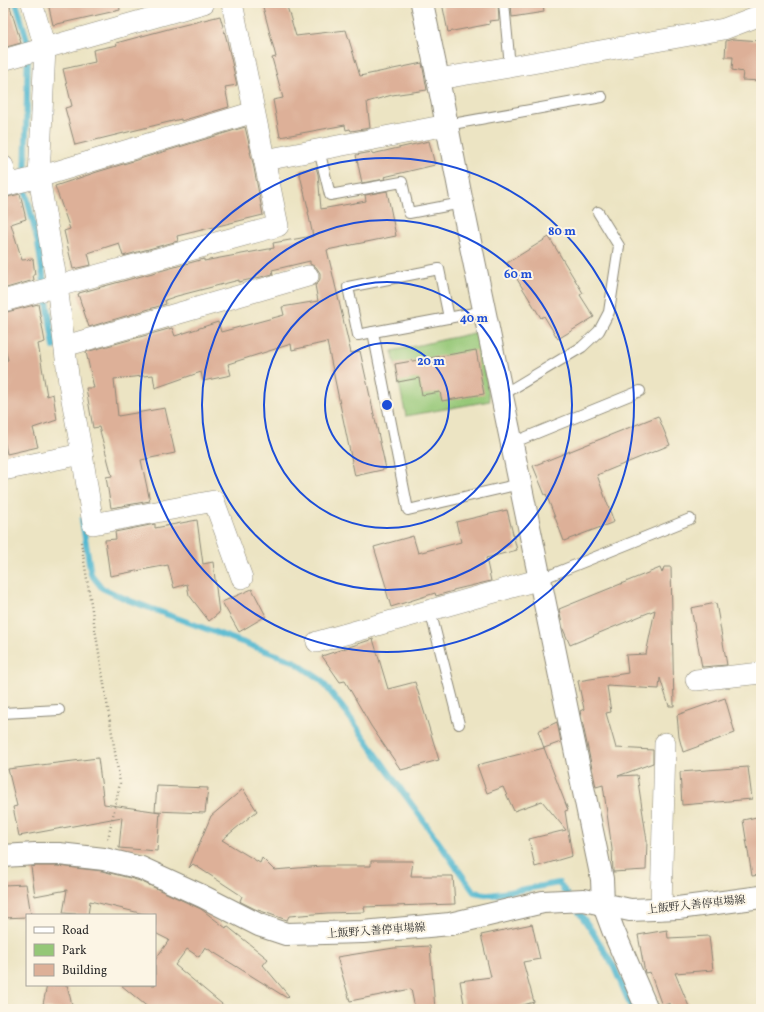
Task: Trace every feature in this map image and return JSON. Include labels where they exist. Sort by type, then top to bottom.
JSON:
[{"type":"street","points":[[32,3],[45,48],[39,177],[57,285],[69,383],[93,524],[214,501],[242,578]]},
{"type":"street","points":[[3,60],[204,3]]},
{"type":"street","points":[[3,301],[57,285],[278,226],[232,3]]},
{"type":"street","points":[[422,3],[602,878],[603,903],[647,1009]]},
{"type":"street","points":[[438,79],[724,29],[761,15]]},
{"type":"street","points":[[5,179],[39,177],[254,112]]},
{"type":"street","points":[[265,160],[447,125]]},
{"type":"street","points":[[65,346],[308,276]]},
{"type":"street","points":[[3,470],[82,454]]},
{"type":"street","points":[[317,642],[540,579]]},
{"type":"street","points":[[696,680],[761,673]]},
{"type":"street","points":[[661,909],[665,743]]},
{"type":"street","name":"上飯野入善停車場線","points":[[3,856],[60,854],[104,859],[141,868],[202,896],[259,925],[286,934],[363,932],[450,924],[543,902],[584,900],[630,910],[678,908],[761,897]]},
{"type":"lane","points":[[504,3],[510,67]]},
{"type":"lane","points":[[447,125],[602,96]]},
{"type":"lane","points":[[319,150],[330,195],[402,182],[408,213],[462,203]]},
{"type":"lane","points":[[502,395],[582,347],[599,331],[609,312],[619,246],[598,212]]},
{"type":"lane","points":[[449,318],[439,269],[348,287],[358,335],[372,332],[449,318],[485,311]]},
{"type":"lane","points":[[372,332],[408,510],[520,484]]},
{"type":"lane","points":[[512,443],[640,391]]},
{"type":"lane","points":[[540,579],[690,519]]},
{"type":"lane","points":[[430,610],[459,724]]},
{"type":"lane","points":[[3,713],[59,710]]},
{"type":"path","points":[[93,524],[80,534],[120,783],[104,859]]},
{"type":"green space","points":[[478,332],[490,401],[406,416],[392,351]]},
{"type":"building","points":[[3,3],[9,3],[21,43],[3,48]]},
{"type":"building","points":[[48,3],[119,3],[120,10],[53,25]]},
{"type":"building","points":[[262,3],[286,3],[296,36],[346,30],[360,76],[422,63],[427,90],[392,95],[367,102],[370,128],[351,131],[350,129],[346,130],[345,125],[280,137],[273,100],[283,98],[272,58],[276,57]]},
{"type":"building","points":[[442,3],[498,3],[499,20],[489,21],[490,24],[448,32]]},
{"type":"building","points":[[511,3],[543,3],[544,12],[512,17]]},
{"type":"building","points":[[220,16],[237,85],[225,87],[229,107],[181,121],[181,119],[75,145],[65,108],[72,106],[63,69],[95,62],[93,50],[117,45],[116,43]]},
{"type":"building","points":[[733,39],[761,41],[761,81],[742,80],[743,72],[732,70],[733,57],[725,57],[726,41]]},
{"type":"building","points":[[245,127],[263,215],[177,236],[178,241],[123,256],[119,243],[88,253],[91,265],[73,269],[64,231],[70,229],[55,186]]},
{"type":"building","points":[[429,141],[435,165],[384,177],[385,179],[362,183],[356,155],[372,152],[372,154]]},
{"type":"building","points":[[316,167],[321,209],[366,201],[365,195],[387,191],[396,236],[327,250],[351,353],[360,351],[386,469],[355,476],[327,342],[292,350],[291,344],[228,364],[231,375],[203,381],[201,372],[155,388],[153,375],[114,379],[118,416],[165,408],[175,453],[141,460],[150,501],[111,508],[106,477],[112,476],[99,427],[93,428],[86,388],[94,388],[86,352],[172,328],[175,336],[218,322],[221,332],[284,315],[282,307],[318,301],[315,285],[320,279],[320,273],[316,267],[310,264],[310,261],[272,270],[273,274],[239,282],[239,280],[177,296],[165,300],[166,304],[89,327],[78,294],[204,259],[204,261],[274,248],[273,243],[313,236],[299,171]]},
{"type":"building","points":[[20,194],[26,219],[11,224],[22,260],[33,259],[35,275],[33,275],[34,280],[3,289],[3,198]]},
{"type":"building","points":[[549,237],[583,293],[580,295],[594,317],[558,339],[544,316],[541,318],[507,263]]},
{"type":"building","points":[[38,304],[45,342],[38,344],[47,396],[53,394],[57,420],[33,428],[38,447],[7,454],[3,435],[3,361],[8,360],[3,342],[3,313]]},
{"type":"building","points":[[476,350],[484,394],[442,401],[440,392],[422,395],[419,378],[398,382],[395,364]]},
{"type":"building","points":[[658,416],[670,445],[597,475],[614,522],[564,541],[546,494],[545,495],[533,466]]},
{"type":"building","points":[[507,510],[517,550],[486,558],[491,581],[453,590],[436,596],[435,593],[391,607],[374,547],[413,536],[418,553],[461,542],[456,522]]},
{"type":"building","points":[[197,520],[203,564],[213,562],[219,613],[209,621],[189,595],[187,584],[174,588],[168,565],[110,576],[105,540],[116,539],[115,532],[155,524],[155,528]]},
{"type":"building","points":[[664,567],[671,567],[674,706],[669,706],[660,678],[659,689],[607,686],[611,712],[606,713],[616,748],[653,750],[653,763],[618,776],[637,775],[647,841],[646,870],[613,872],[612,849],[603,785],[596,787],[580,711],[584,709],[578,681],[628,673],[626,655],[646,654],[655,610],[570,645],[563,629],[559,609],[660,568],[662,573]]},
{"type":"building","points":[[252,589],[266,616],[239,632],[222,602]]},
{"type":"building","points":[[716,603],[727,665],[702,667],[691,608]]},
{"type":"building","points":[[373,639],[388,689],[415,682],[439,760],[401,770],[371,726],[345,681],[340,682],[322,656]]},
{"type":"building","points":[[725,698],[735,733],[683,752],[679,737],[677,715]]},
{"type":"building","points":[[557,722],[561,742],[544,748],[538,731]]},
{"type":"building","points":[[544,748],[568,810],[565,811],[572,856],[535,867],[529,839],[566,830],[542,801],[514,811],[503,787],[487,793],[477,765]]},
{"type":"building","points":[[98,758],[104,804],[160,812],[157,851],[119,848],[122,817],[19,836],[13,807],[17,806],[8,769]]},
{"type":"building","points":[[748,767],[752,799],[682,805],[680,772]]},
{"type":"building","points":[[157,786],[208,788],[205,813],[155,811]]},
{"type":"building","points":[[243,789],[257,811],[222,840],[260,863],[262,858],[274,870],[322,866],[371,866],[371,861],[413,861],[411,876],[453,876],[455,904],[364,907],[365,912],[289,916],[287,920],[255,909],[241,902],[242,896],[193,864],[189,868],[211,816]]},
{"type":"building","points":[[761,816],[761,875],[752,876],[743,820]]},
{"type":"building","points":[[58,866],[102,871],[140,881],[201,909],[226,928],[227,926],[268,959],[263,965],[289,996],[287,998],[205,947],[199,957],[187,949],[175,965],[228,1009],[150,1009],[122,986],[156,986],[156,959],[169,940],[156,934],[156,914],[144,914],[90,901],[88,914],[63,913],[67,890],[35,896],[31,867]]},
{"type":"building","points":[[26,884],[31,914],[26,914],[26,917],[3,918],[3,885]]},
{"type":"building","points":[[532,924],[540,959],[523,962],[534,1002],[509,1009],[465,1009],[460,981],[491,977],[481,935]]},
{"type":"building","points":[[667,930],[668,938],[709,936],[713,970],[675,973],[690,1009],[671,1009],[670,1003],[662,1006],[650,972],[645,973],[638,935]]},
{"type":"building","points":[[430,946],[435,1009],[415,1009],[411,989],[350,1001],[337,957],[394,948]]},
{"type":"building","points":[[47,986],[67,986],[73,1009],[42,1009]]},
{"type":"waterway","points":[[16,3],[28,43],[25,189],[38,243],[54,347]]},
{"type":"waterway","points":[[82,520],[91,574],[102,588],[128,600],[293,661],[321,680],[346,712],[474,892],[491,895],[559,883],[568,896]]},
{"type":"waterway","points":[[575,906],[614,967],[632,1009]]}]
